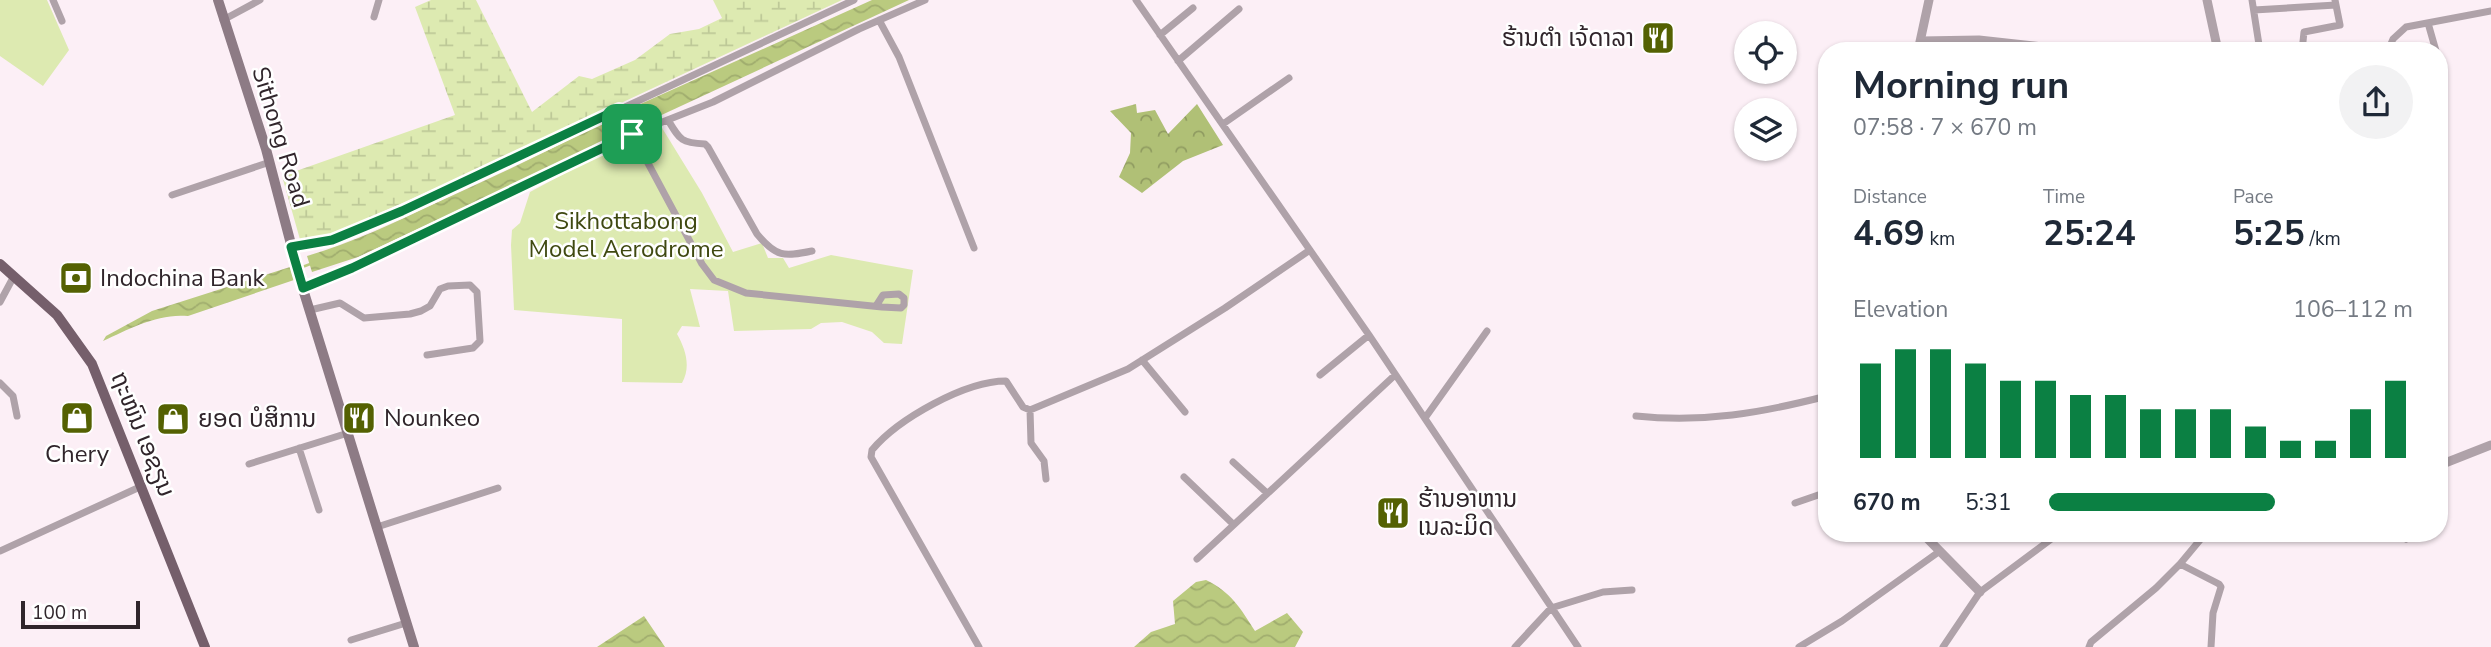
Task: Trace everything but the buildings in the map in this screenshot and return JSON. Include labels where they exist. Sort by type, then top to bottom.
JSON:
[{"type":"main road","name":"Sithong Road","points":[[218,0],[270,162],[291,247],[414,647]]},
{"type":"main road","name":"ຖະໜົນ ເອຊຽນ","points":[[0,264],[57,315],[92,364],[205,647]]},
{"type":"street","points":[[53,0],[62,21]]},
{"type":"street","points":[[223,20],[260,0]]},
{"type":"street","points":[[374,17],[379,0]]},
{"type":"street","points":[[291,247],[332,240],[402,211],[620,112],[854,0]]},
{"type":"street","points":[[303,287],[352,268],[631,132],[713,102],[925,0]]},
{"type":"street","points":[[1136,0],[1369,335],[1578,647]]},
{"type":"street","points":[[1929,0],[1921,40],[1979,39],[2006,42]]},
{"type":"street","points":[[2207,0],[2216,42]]},
{"type":"street","points":[[2252,0],[2259,42]]},
{"type":"street","points":[[2254,10],[2335,3],[2340,25],[2303,33],[2302,42]]},
{"type":"street","points":[[1160,35],[1193,8]]},
{"type":"street","points":[[1178,61],[1239,9]]},
{"type":"street","points":[[2392,42],[2404,28],[2491,11]]},
{"type":"street","points":[[879,20],[899,57],[974,248]]},
{"type":"street","points":[[2428,23],[2433,42]]},
{"type":"street","points":[[1223,124],[1289,78]]},
{"type":"street","points":[[620,112],[702,264],[714,280],[746,293],[876,306]]},
{"type":"street","points":[[668,120],[684,141],[708,147],[765,244],[772,250],[789,256],[812,251]]},
{"type":"street","points":[[172,195],[270,162]]},
{"type":"street","points":[[979,647],[871,457],[872,450],[928,405],[940,398],[977,386],[1006,381],[1023,407],[1030,410],[1114,376],[1225,308],[1310,250]]},
{"type":"street","points":[[0,302],[13,275]]},
{"type":"street","points":[[310,310],[340,303],[365,318],[410,314],[429,306],[440,289],[470,285],[477,292],[480,341],[473,348],[427,355]]},
{"type":"street","points":[[1425,418],[1487,331]]},
{"type":"street","points":[[1320,375],[1369,335]]},
{"type":"street","points":[[1142,360],[1185,412]]},
{"type":"street","points":[[1197,559],[1395,375]]},
{"type":"street","points":[[0,383],[13,396],[17,416]]},
{"type":"street","points":[[1636,416],[1672,420],[1735,416],[1818,398]]},
{"type":"street","points":[[1030,410],[1031,443],[1044,461],[1046,479]]},
{"type":"street","points":[[248,464],[348,433]]},
{"type":"street","points":[[2448,462],[2491,445]]},
{"type":"street","points":[[299,448],[319,510]]},
{"type":"street","points":[[1233,462],[1267,493]]},
{"type":"street","points":[[1184,477],[1233,524]]},
{"type":"street","points":[[0,551],[142,486]]},
{"type":"street","points":[[376,527],[498,488]]},
{"type":"street","points":[[1795,503],[1818,495]]},
{"type":"street","points":[[1931,542],[1980,592]]},
{"type":"street","points":[[1943,647],[1980,592],[2047,542]]},
{"type":"street","points":[[2089,647],[2091,642],[2156,588],[2198,542]]},
{"type":"street","points":[[1799,647],[1842,621],[1940,551]]},
{"type":"street","points":[[2180,564],[2221,587],[2213,613],[2211,647]]},
{"type":"street","points":[[1515,647],[1551,608],[1603,592],[1632,590]]},
{"type":"street","points":[[351,640],[406,624]]},
{"type":"green space","points":[[0,0],[47,0],[69,50],[43,86],[0,56]]},
{"type":"green space","points":[[431,0],[476,0],[532,112],[579,76],[592,79],[635,60],[670,34],[699,29],[722,18],[713,0],[842,0],[503,158],[331,235],[301,243],[282,176],[455,115],[415,7]]},
{"type":"green space","points":[[1136,104],[1137,113],[1155,110],[1168,134],[1197,104],[1223,145],[1183,161],[1142,193],[1119,177],[1130,153],[1131,133],[1110,111]]},
{"type":"green space","name":"Sikhottabong Model Aerodrome","points":[[659,123],[702,193],[733,252],[762,243],[768,258],[783,258],[789,268],[831,255],[913,270],[902,344],[884,343],[872,332],[842,322],[821,323],[811,329],[734,331],[728,291],[690,289],[700,327],[682,326],[677,334],[686,358],[682,383],[622,382],[622,319],[514,310],[512,230],[520,223],[530,192]]},
{"type":"water","points":[[872,0],[909,0],[640,125],[632,126],[613,138],[358,257],[312,272],[307,256],[388,225],[594,127],[622,117],[636,106]]},
{"type":"water","points":[[290,267],[294,280],[188,316],[155,319],[103,341],[106,336],[152,311]]},
{"type":"water","points":[[1206,580],[1229,596],[1255,631],[1287,613],[1303,632],[1295,647],[1134,647],[1151,632],[1175,624],[1173,601],[1196,582]]},
{"type":"water","points":[[644,616],[665,647],[597,647]]},
{"type":"waterway","points":[[289,272],[313,263]]},
{"type":"place","name":"ຮ້ານຕຳ ເຈ້ດາລາ","points":[[1658,38]]},
{"type":"place","name":"Indochina Bank","points":[[76,278]]},
{"type":"place","name":"Chery","points":[[77,418]]},
{"type":"place","name":"Nounkeo","points":[[359,418]]},
{"type":"place","name":"ຍອດ ບໍສິການ","points":[[173,419]]},
{"type":"place","name":"ຮ້ານອາຫານ ເນລະມິດ","points":[[1393,513]]},
{"type":"route","points":[[619,109],[632,134],[352,268],[303,288],[291,247],[332,240],[402,211],[619,109]]}]
